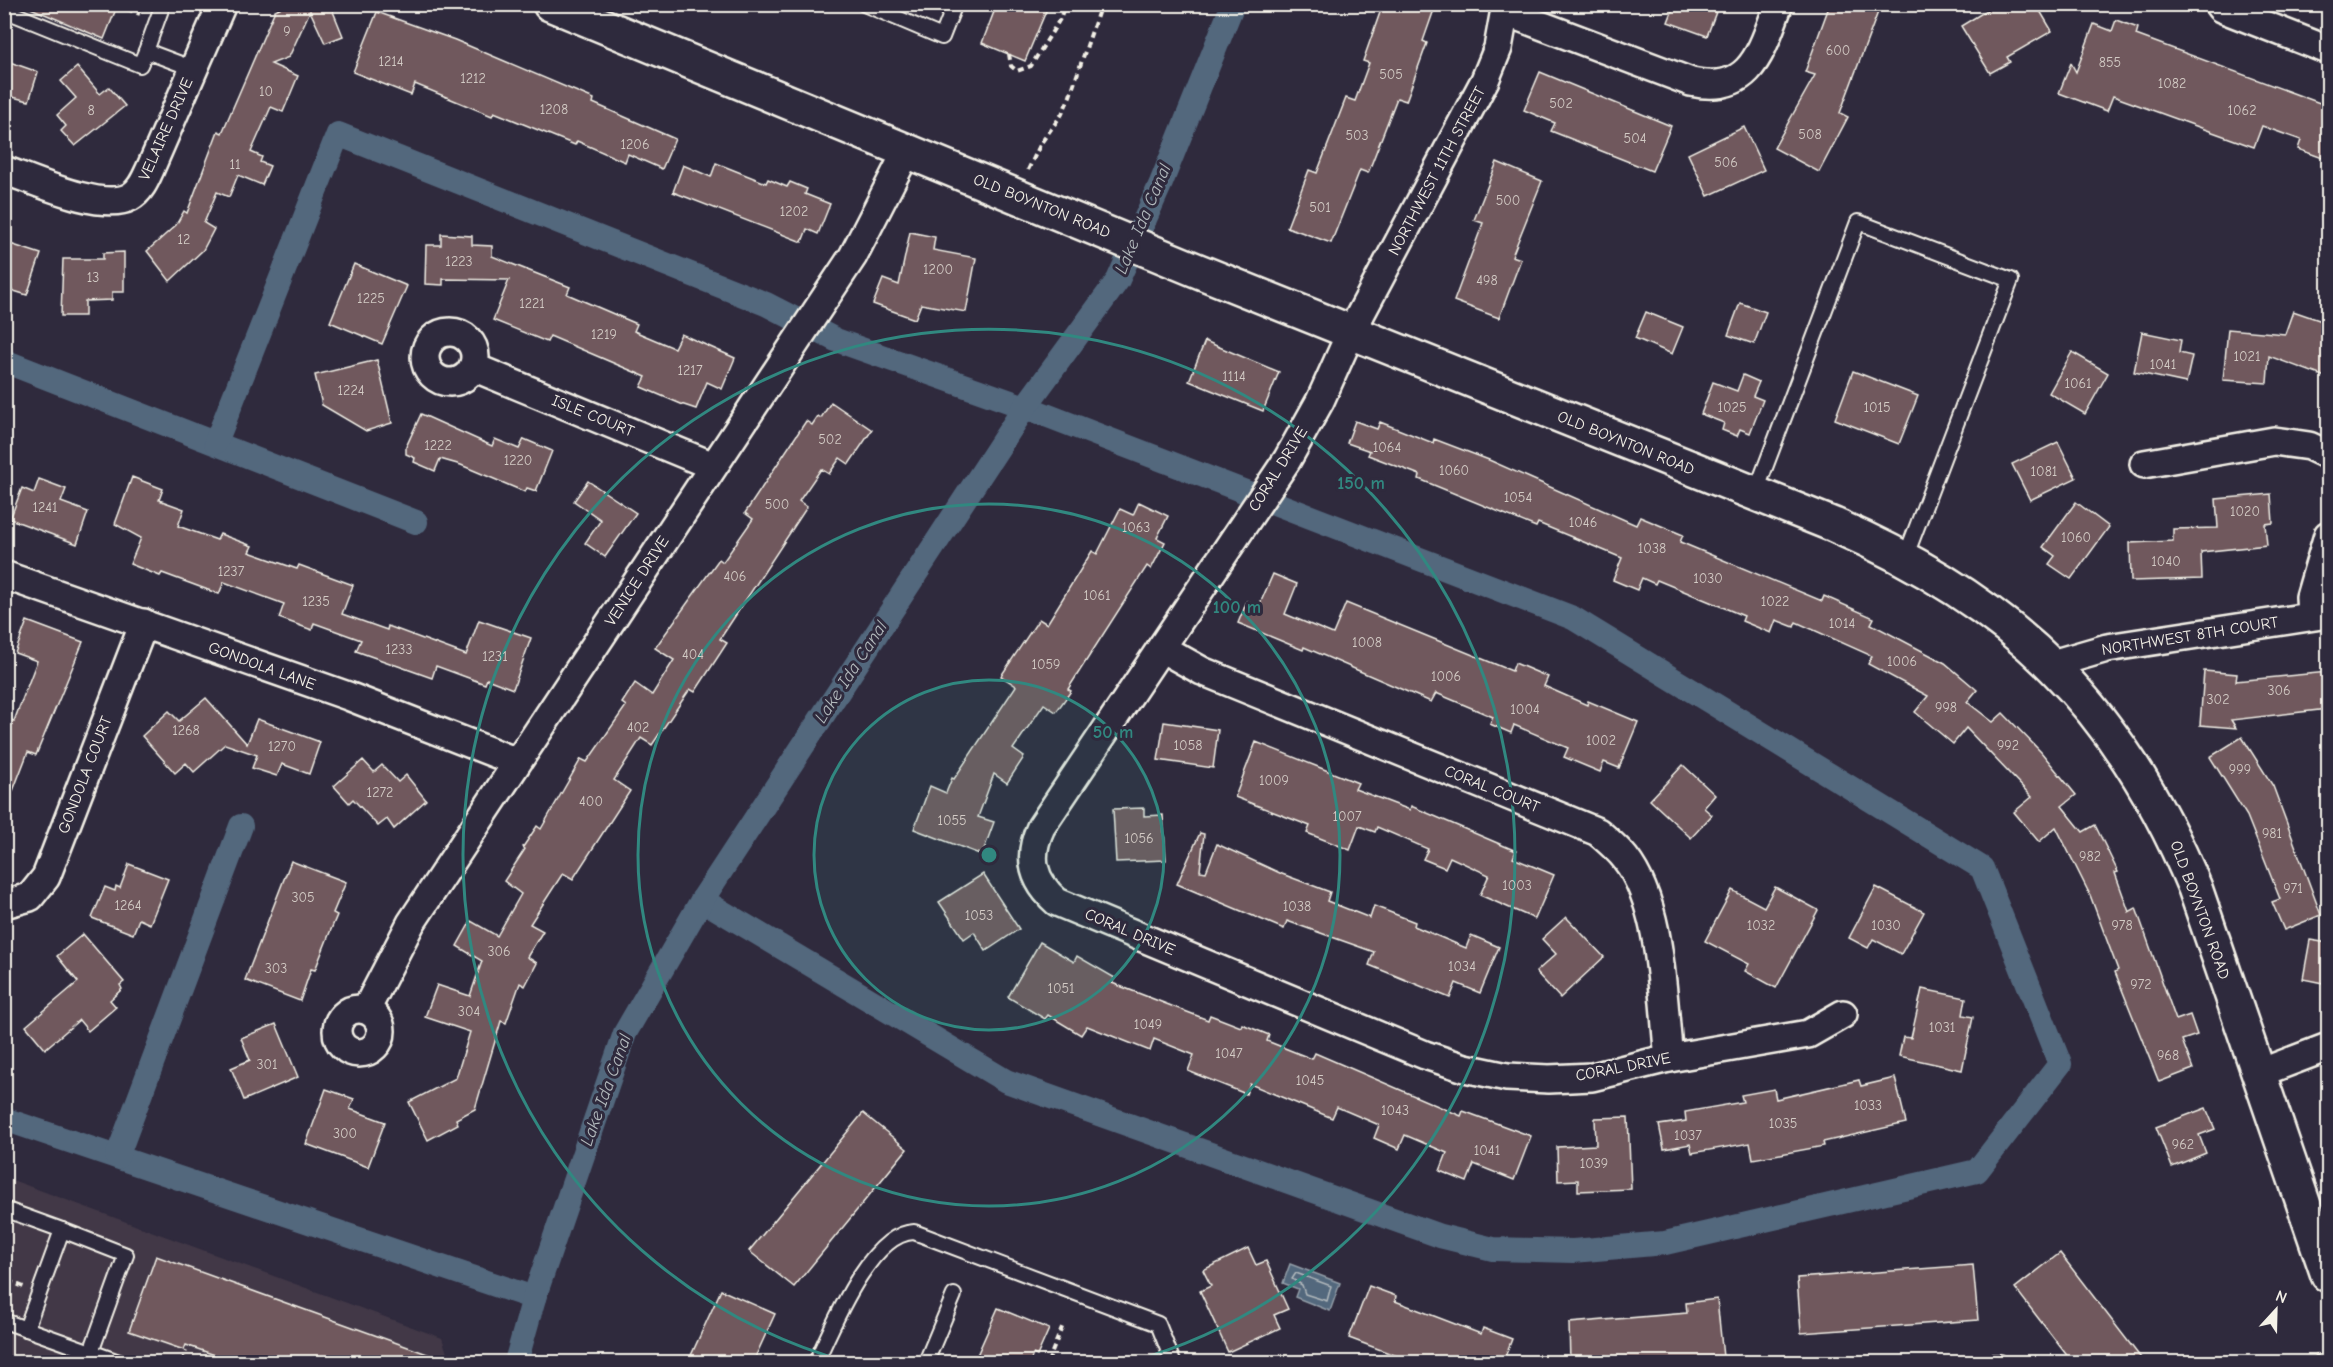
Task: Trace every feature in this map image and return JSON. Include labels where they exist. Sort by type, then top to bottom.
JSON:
[{"type":"street","name":"VELAIRE DRIVE","points":[[4,170],[96,199],[114,202],[130,197],[143,183],[152,167],[222,4]]},
{"type":"street","name":"OLD BOYNTON ROAD","points":[[550,4],[1196,270],[1754,496],[1834,525],[1905,558],[1971,598],[2005,622],[2052,664],[2099,718],[2127,756],[2175,841],[2195,888],[2328,1275]]},
{"type":"street","points":[[1506,8],[1691,82],[1708,86],[1725,84],[1740,78],[1753,66],[1761,52],[1779,4]]},
{"type":"street","points":[[2218,4],[2221,8],[2328,50]]},
{"type":"street","name":"NORTHWEST 11TH STREET","points":[[1352,332],[1485,80],[1498,48],[1506,8]]},
{"type":"street","name":"VENICE DRIVE","points":[[366,1010],[411,923],[853,256],[907,151]]},
{"type":"street","name":"CORAL DRIVE","points":[[1352,332],[1320,401],[1287,460],[1041,827],[1034,842],[1032,859],[1035,876],[1044,890],[1057,902],[1414,1050],[1465,1068],[1507,1077],[1549,1080],[1592,1077],[1669,1058],[1808,1034],[1843,1014]]},
{"type":"street","name":"ISLE COURT","points":[[474,367],[713,466]]},
{"type":"street","points":[[2144,464],[2274,441],[2309,446],[2328,455]]},
{"type":"street","points":[[2320,615],[2310,597],[2328,535]]},
{"type":"street","name":"GONDOLA LANE","points":[[4,575],[348,696],[517,762]]},
{"type":"street","name":"NORTHWEST 8TH COURT","points":[[2052,664],[2106,648],[2320,615]]},
{"type":"street","name":"GONDOLA COURT","points":[[4,904],[30,897],[46,877],[144,623]]},
{"type":"street","name":"CORAL COURT","points":[[1161,648],[1202,671],[1598,832],[1624,857],[1647,897],[1653,923],[1669,1058]]},
{"type":"street","points":[[2258,1074],[2328,1047]]},
{"type":"lane","points":[[4,10],[140,64],[163,4]]},
{"type":"lane","points":[[864,4],[942,37],[956,4]]},
{"type":"lane","points":[[146,51],[194,69]]},
{"type":"lane","points":[[1754,496],[1858,222],[2011,280],[1905,558]]},
{"type":"lane","points":[[4,1209],[126,1255],[91,1352]]},
{"type":"lane","points":[[26,1329],[62,1230]]},
{"type":"lane","points":[[816,1362],[850,1288],[863,1270],[891,1242],[905,1232],[914,1232],[1158,1324],[1173,1362]]},
{"type":"lane","points":[[926,1362],[954,1295]]},
{"type":"lane","points":[[4,1322],[118,1362]]},
{"type":"lane","points":[[2321,1362],[2328,1360]]},
{"type":"lane","points":[[1985,1362],[2000,1362]]},
{"type":"path","points":[[1009,54],[1011,66],[1017,71],[1031,66],[1060,19],[1065,4]]},
{"type":"path","points":[[1028,170],[1041,143],[1062,114],[1070,96],[1101,4]]},
{"type":"path","points":[[127,9],[145,16]]},
{"type":"path","points":[[8,1281],[27,1288]]},
{"type":"path","points":[[1048,1362],[1063,1325]]},
{"type":"path","points":[[182,1362],[186,1351]]},
{"type":"shaded area","points":[[4,1177],[442,1338],[450,1362],[5,1362]]},
{"type":"water","points":[[1290,1264],[1340,1283],[1330,1311],[1295,1297],[1298,1289],[1283,1283]]},
{"type":"building","points":[[21,4],[118,4],[104,39]]},
{"type":"building","points":[[289,4],[330,4],[343,36],[325,43],[310,11],[289,57],[271,64],[298,76],[283,112],[271,107],[251,152],[262,157],[260,162],[270,166],[262,185],[238,175],[229,197],[217,192],[204,223],[214,229],[203,250],[170,281],[147,251],[176,225],[184,211],[187,213],[218,131],[222,133],[275,10]]},
{"type":"building","points":[[997,4],[1049,4],[1025,61],[982,43]]},
{"type":"building","points":[[1383,4],[1436,4],[1423,41],[1427,43],[1406,101],[1397,98],[1368,173],[1360,170],[1331,243],[1287,227],[1309,170],[1317,173],[1346,98],[1355,101],[1369,63],[1363,61]]},
{"type":"building","points":[[1675,4],[1719,4],[1707,36],[1668,22]]},
{"type":"building","points":[[1830,4],[1881,4],[1840,113],[1848,117],[1819,172],[1774,148],[1815,75],[1805,72]]},
{"type":"building","points":[[1997,4],[2036,4],[2052,31],[2007,57],[2010,62],[1990,73],[1961,26]]},
{"type":"building","points":[[377,12],[455,40],[594,99],[593,103],[675,139],[662,169],[628,154],[625,162],[577,141],[575,145],[494,112],[492,116],[415,84],[411,95],[353,72]]},
{"type":"building","points":[[2116,20],[2138,28],[2136,35],[2328,106],[2328,160],[2298,149],[2301,140],[2262,126],[2254,147],[2113,96],[2107,111],[2059,93],[2071,63],[2076,72],[2094,24],[2112,31]]},
{"type":"building","points":[[4,60],[38,72],[29,101],[4,95]]},
{"type":"building","points":[[77,67],[100,94],[109,87],[125,106],[75,146],[61,131],[66,126],[57,115],[76,98],[61,81]]},
{"type":"building","points":[[1540,72],[1671,126],[1652,171],[1551,131],[1555,123],[1524,110]]},
{"type":"building","points":[[1744,127],[1764,170],[1708,196],[1688,154]]},
{"type":"building","points":[[1497,162],[1542,181],[1512,256],[1521,259],[1499,318],[1454,301],[1483,223],[1474,220]]},
{"type":"building","points":[[716,163],[766,183],[768,179],[787,187],[790,182],[807,189],[805,194],[830,204],[818,234],[807,229],[802,242],[673,192],[683,165],[711,177]]},
{"type":"building","points":[[910,232],[935,237],[933,250],[976,258],[966,312],[921,304],[915,319],[873,304],[883,279],[899,285]]},
{"type":"building","points":[[441,234],[472,236],[472,245],[492,246],[492,256],[570,287],[567,294],[637,324],[634,331],[674,348],[681,334],[735,358],[722,389],[707,382],[696,409],[641,387],[646,377],[550,336],[547,342],[493,320],[509,280],[443,279],[443,285],[425,284],[426,245],[441,245]]},
{"type":"building","points":[[4,242],[41,254],[27,295],[4,288]]},
{"type":"building","points":[[124,252],[124,292],[112,292],[112,300],[85,301],[85,316],[61,316],[63,259],[103,259],[103,253]]},
{"type":"building","points":[[354,264],[407,286],[382,344],[330,322]]},
{"type":"building","points":[[1740,303],[1766,312],[1754,344],[1728,335]]},
{"type":"building","points":[[2293,311],[2328,323],[2328,378],[2269,356],[2267,383],[2223,380],[2228,329],[2285,334]]},
{"type":"building","points":[[1646,312],[1683,327],[1672,354],[1635,338]]},
{"type":"building","points":[[2142,332],[2181,340],[2179,353],[2192,356],[2186,383],[2134,372]]},
{"type":"building","points":[[1205,341],[1279,372],[1263,411],[1189,381]]},
{"type":"building","points":[[2072,352],[2108,373],[2085,414],[2049,393]]},
{"type":"building","points":[[377,360],[392,423],[366,431],[322,405],[315,375]]},
{"type":"building","points":[[1853,371],[1918,396],[1899,444],[1835,419]]},
{"type":"building","points":[[1743,375],[1759,382],[1753,396],[1763,400],[1750,433],[1740,429],[1737,436],[1722,430],[1724,423],[1701,414],[1713,382],[1737,391]]},
{"type":"building","points":[[831,402],[872,430],[849,464],[840,458],[829,474],[821,469],[799,501],[807,507],[720,639],[727,643],[695,692],[690,689],[652,745],[641,738],[614,780],[630,791],[573,879],[563,873],[530,924],[543,931],[527,957],[537,963],[525,986],[520,983],[506,1023],[501,1021],[475,1109],[456,1119],[458,1124],[428,1140],[409,1102],[456,1078],[470,1032],[425,1017],[437,985],[470,996],[482,961],[457,946],[471,921],[497,936],[521,894],[504,881],[525,849],[523,847],[537,826],[541,829],[581,759],[587,762],[626,706],[622,703],[635,683],[652,695],[674,660],[655,648],[719,559],[723,562],[753,519],[745,513],[806,421],[812,425],[818,416],[821,418]]},
{"type":"building","points":[[421,414],[492,446],[495,439],[519,449],[524,439],[552,451],[536,491],[527,488],[525,492],[461,465],[440,459],[435,471],[414,462],[415,458],[406,454],[406,447]]},
{"type":"building","points":[[1355,421],[1377,429],[1380,422],[1433,443],[1434,439],[1489,460],[1636,525],[1640,517],[1683,535],[1680,542],[1822,601],[1824,596],[1874,618],[1871,624],[1945,663],[1977,690],[1967,702],[1993,722],[2003,713],[2041,752],[2076,795],[2062,806],[2083,832],[2095,825],[2118,872],[2115,873],[2129,912],[2136,908],[2176,1020],[2190,1015],[2197,1035],[2182,1040],[2193,1069],[2159,1082],[2115,972],[2118,970],[2090,895],[2056,827],[2039,842],[2014,812],[2032,797],[1966,728],[1953,744],[1915,712],[1928,696],[1868,664],[1872,656],[1796,622],[1794,627],[1776,620],[1771,633],[1742,621],[1744,616],[1657,580],[1655,584],[1642,578],[1637,590],[1613,580],[1622,558],[1538,523],[1536,527],[1419,479],[1420,475],[1368,455],[1370,451],[1347,443]]},
{"type":"building","points":[[2058,442],[2076,478],[2030,500],[2012,464]]},
{"type":"building","points":[[132,477],[163,489],[159,500],[184,509],[178,526],[217,540],[220,534],[252,546],[249,552],[297,569],[299,565],[353,585],[342,614],[387,630],[388,626],[466,655],[479,620],[531,638],[513,689],[487,679],[485,684],[436,666],[432,678],[356,651],[361,640],[314,623],[312,630],[279,618],[284,604],[224,582],[219,594],[130,564],[141,538],[115,524]]},
{"type":"building","points":[[39,479],[66,489],[61,502],[88,512],[77,544],[10,519],[22,488],[34,493]]},
{"type":"building","points":[[588,481],[636,513],[605,557],[585,543],[601,520],[574,501]]},
{"type":"building","points":[[2271,494],[2273,523],[2265,524],[2267,545],[2201,552],[2202,579],[2131,581],[2130,543],[2173,541],[2173,529],[2218,528],[2216,499]]},
{"type":"building","points":[[1139,502],[1168,516],[1157,538],[1165,542],[1151,569],[1147,566],[1068,689],[1071,691],[1056,712],[1044,704],[1013,749],[1024,757],[1007,783],[994,774],[978,817],[994,822],[982,855],[914,829],[930,786],[946,793],[952,778],[954,779],[1016,686],[1001,676],[1039,619],[1047,624],[1092,551],[1097,554],[1120,509],[1133,515]]},
{"type":"building","points":[[2076,502],[2109,527],[2071,579],[2049,564],[2055,556],[2043,547]]},
{"type":"building","points":[[1273,574],[1297,584],[1285,614],[1333,634],[1346,603],[1512,671],[1515,663],[1548,677],[1544,686],[1587,705],[1588,701],[1638,722],[1619,768],[1604,762],[1600,772],[1564,757],[1568,748],[1514,725],[1511,733],[1490,724],[1493,717],[1436,693],[1431,702],[1304,647],[1303,650],[1238,623],[1247,601],[1259,606]]},
{"type":"building","points":[[27,621],[83,642],[36,755],[28,752],[6,809],[4,718],[14,721],[37,661],[15,653]]},
{"type":"building","points":[[2204,671],[2237,674],[2236,681],[2328,672],[2328,709],[2231,720],[2236,728],[2200,725]]},
{"type":"building","points":[[206,698],[247,744],[257,719],[320,742],[309,774],[282,764],[277,776],[252,768],[257,755],[225,744],[194,772],[186,763],[175,773],[142,736],[169,711],[179,721]]},
{"type":"building","points":[[1164,722],[1218,730],[1213,768],[1158,760]]},
{"type":"building","points":[[2242,737],[2273,786],[2321,915],[2284,930],[2272,902],[2280,899],[2247,816],[2210,757]]},
{"type":"building","points":[[1256,742],[1358,783],[1355,789],[1410,810],[1411,806],[1516,851],[1513,858],[1554,875],[1535,919],[1480,895],[1489,875],[1450,857],[1445,868],[1423,859],[1428,849],[1377,827],[1375,832],[1359,826],[1350,850],[1307,833],[1310,826],[1235,797]]},
{"type":"building","points":[[363,760],[374,772],[382,765],[398,782],[406,775],[426,800],[394,829],[387,819],[378,826],[353,799],[349,803],[334,786]]},
{"type":"building","points":[[1683,765],[1715,795],[1704,808],[1712,815],[1691,838],[1650,800]]},
{"type":"building","points":[[1144,808],[1144,816],[1163,815],[1166,860],[1116,862],[1113,809]]},
{"type":"building","points":[[1200,833],[1204,834],[1200,871],[1206,872],[1217,844],[1282,874],[1330,892],[1327,901],[1370,918],[1374,906],[1415,922],[1414,926],[1466,948],[1471,935],[1499,947],[1480,993],[1456,983],[1450,998],[1369,965],[1374,952],[1287,921],[1284,929],[1177,884]]},
{"type":"building","points":[[291,861],[346,882],[333,913],[337,915],[315,970],[311,969],[300,1001],[245,980]]},
{"type":"building","points":[[129,864],[168,879],[150,924],[139,919],[133,934],[92,918],[105,887],[115,891],[116,886],[120,888]]},
{"type":"building","points":[[983,874],[1019,929],[986,951],[974,932],[964,939],[939,902]]},
{"type":"building","points":[[1775,887],[1818,910],[1776,988],[1745,971],[1749,964],[1705,941],[1732,890],[1764,907]]},
{"type":"building","points":[[1876,887],[1924,912],[1901,954],[1873,939],[1868,948],[1849,938]]},
{"type":"building","points":[[1566,917],[1604,957],[1560,998],[1536,972],[1556,954],[1542,939]]},
{"type":"building","points":[[83,934],[124,982],[120,985],[122,989],[110,1000],[116,1007],[88,1031],[79,1020],[45,1049],[26,1026],[78,982],[57,956]]},
{"type":"building","points":[[2310,940],[2328,943],[2328,984],[2303,979]]},
{"type":"building","points":[[1040,942],[1074,962],[1077,956],[1115,978],[1112,983],[1208,1020],[1210,1015],[1241,1027],[1242,1024],[1269,1035],[1267,1041],[1312,1059],[1315,1053],[1461,1116],[1463,1111],[1531,1136],[1514,1180],[1474,1164],[1467,1182],[1440,1171],[1447,1153],[1405,1135],[1399,1149],[1374,1138],[1379,1125],[1337,1107],[1332,1118],[1250,1084],[1246,1094],[1188,1071],[1194,1055],[1154,1039],[1150,1051],[1087,1026],[1081,1035],[1048,1015],[1045,1019],[1008,997]]},
{"type":"building","points":[[1922,989],[1966,998],[1963,1015],[1973,1017],[1962,1070],[1899,1056],[1903,1037],[1911,1038]]},
{"type":"building","points":[[276,1024],[298,1077],[244,1100],[231,1068],[250,1060],[241,1038]]},
{"type":"building","points":[[1895,1078],[1906,1123],[1823,1142],[1824,1146],[1753,1159],[1750,1143],[1692,1153],[1690,1144],[1664,1149],[1659,1125],[1686,1121],[1685,1112],[1743,1102],[1741,1095],[1774,1089],[1776,1099],[1859,1080],[1861,1086]]},
{"type":"building","points":[[326,1089],[354,1099],[350,1109],[385,1122],[368,1167],[306,1144]]},
{"type":"building","points":[[2206,1108],[2215,1129],[2199,1135],[2206,1153],[2172,1167],[2156,1127]]},
{"type":"building","points":[[863,1113],[907,1149],[794,1287],[749,1251]]},
{"type":"building","points":[[1628,1117],[1631,1189],[1578,1191],[1578,1180],[1558,1181],[1557,1147],[1596,1145],[1595,1118]]},
{"type":"building","points":[[1248,1248],[1256,1265],[1266,1261],[1288,1309],[1274,1315],[1280,1328],[1228,1352],[1200,1291],[1211,1286],[1203,1270]]},
{"type":"building","points":[[2060,1253],[2144,1362],[2072,1362],[2015,1288]]},
{"type":"building","points":[[156,1256],[444,1360],[444,1362],[235,1362],[186,1345],[184,1350],[129,1331]]},
{"type":"building","points":[[1973,1265],[1978,1320],[1801,1333],[1797,1278]]},
{"type":"building","points":[[1369,1286],[1396,1296],[1395,1301],[1481,1334],[1483,1328],[1512,1339],[1503,1362],[1413,1362],[1349,1338]]},
{"type":"building","points":[[721,1290],[775,1314],[753,1362],[688,1362]]},
{"type":"building","points":[[1717,1299],[1723,1357],[1673,1362],[1570,1362],[1569,1323],[1687,1313],[1686,1303]]},
{"type":"building","points":[[998,1308],[1049,1329],[1037,1356],[1033,1354],[1030,1362],[974,1362]]},
{"type":"waterway","name":"Lake Ida Canal","points":[[516,1362],[534,1298],[625,1033],[702,900],[1025,407],[1118,280],[1161,183],[1233,4]]},
{"type":"waterway","points":[[216,442],[338,134],[766,304],[836,340],[1025,407],[1573,618],[1982,868],[2060,1064],[1977,1171],[1665,1243],[1573,1251],[1493,1249],[1440,1236],[1006,1081],[702,900]]},
{"type":"waterway","points":[[4,361],[416,522]]},
{"type":"waterway","points":[[117,1157],[241,826]]},
{"type":"waterway","points":[[4,1119],[534,1298]]}]
